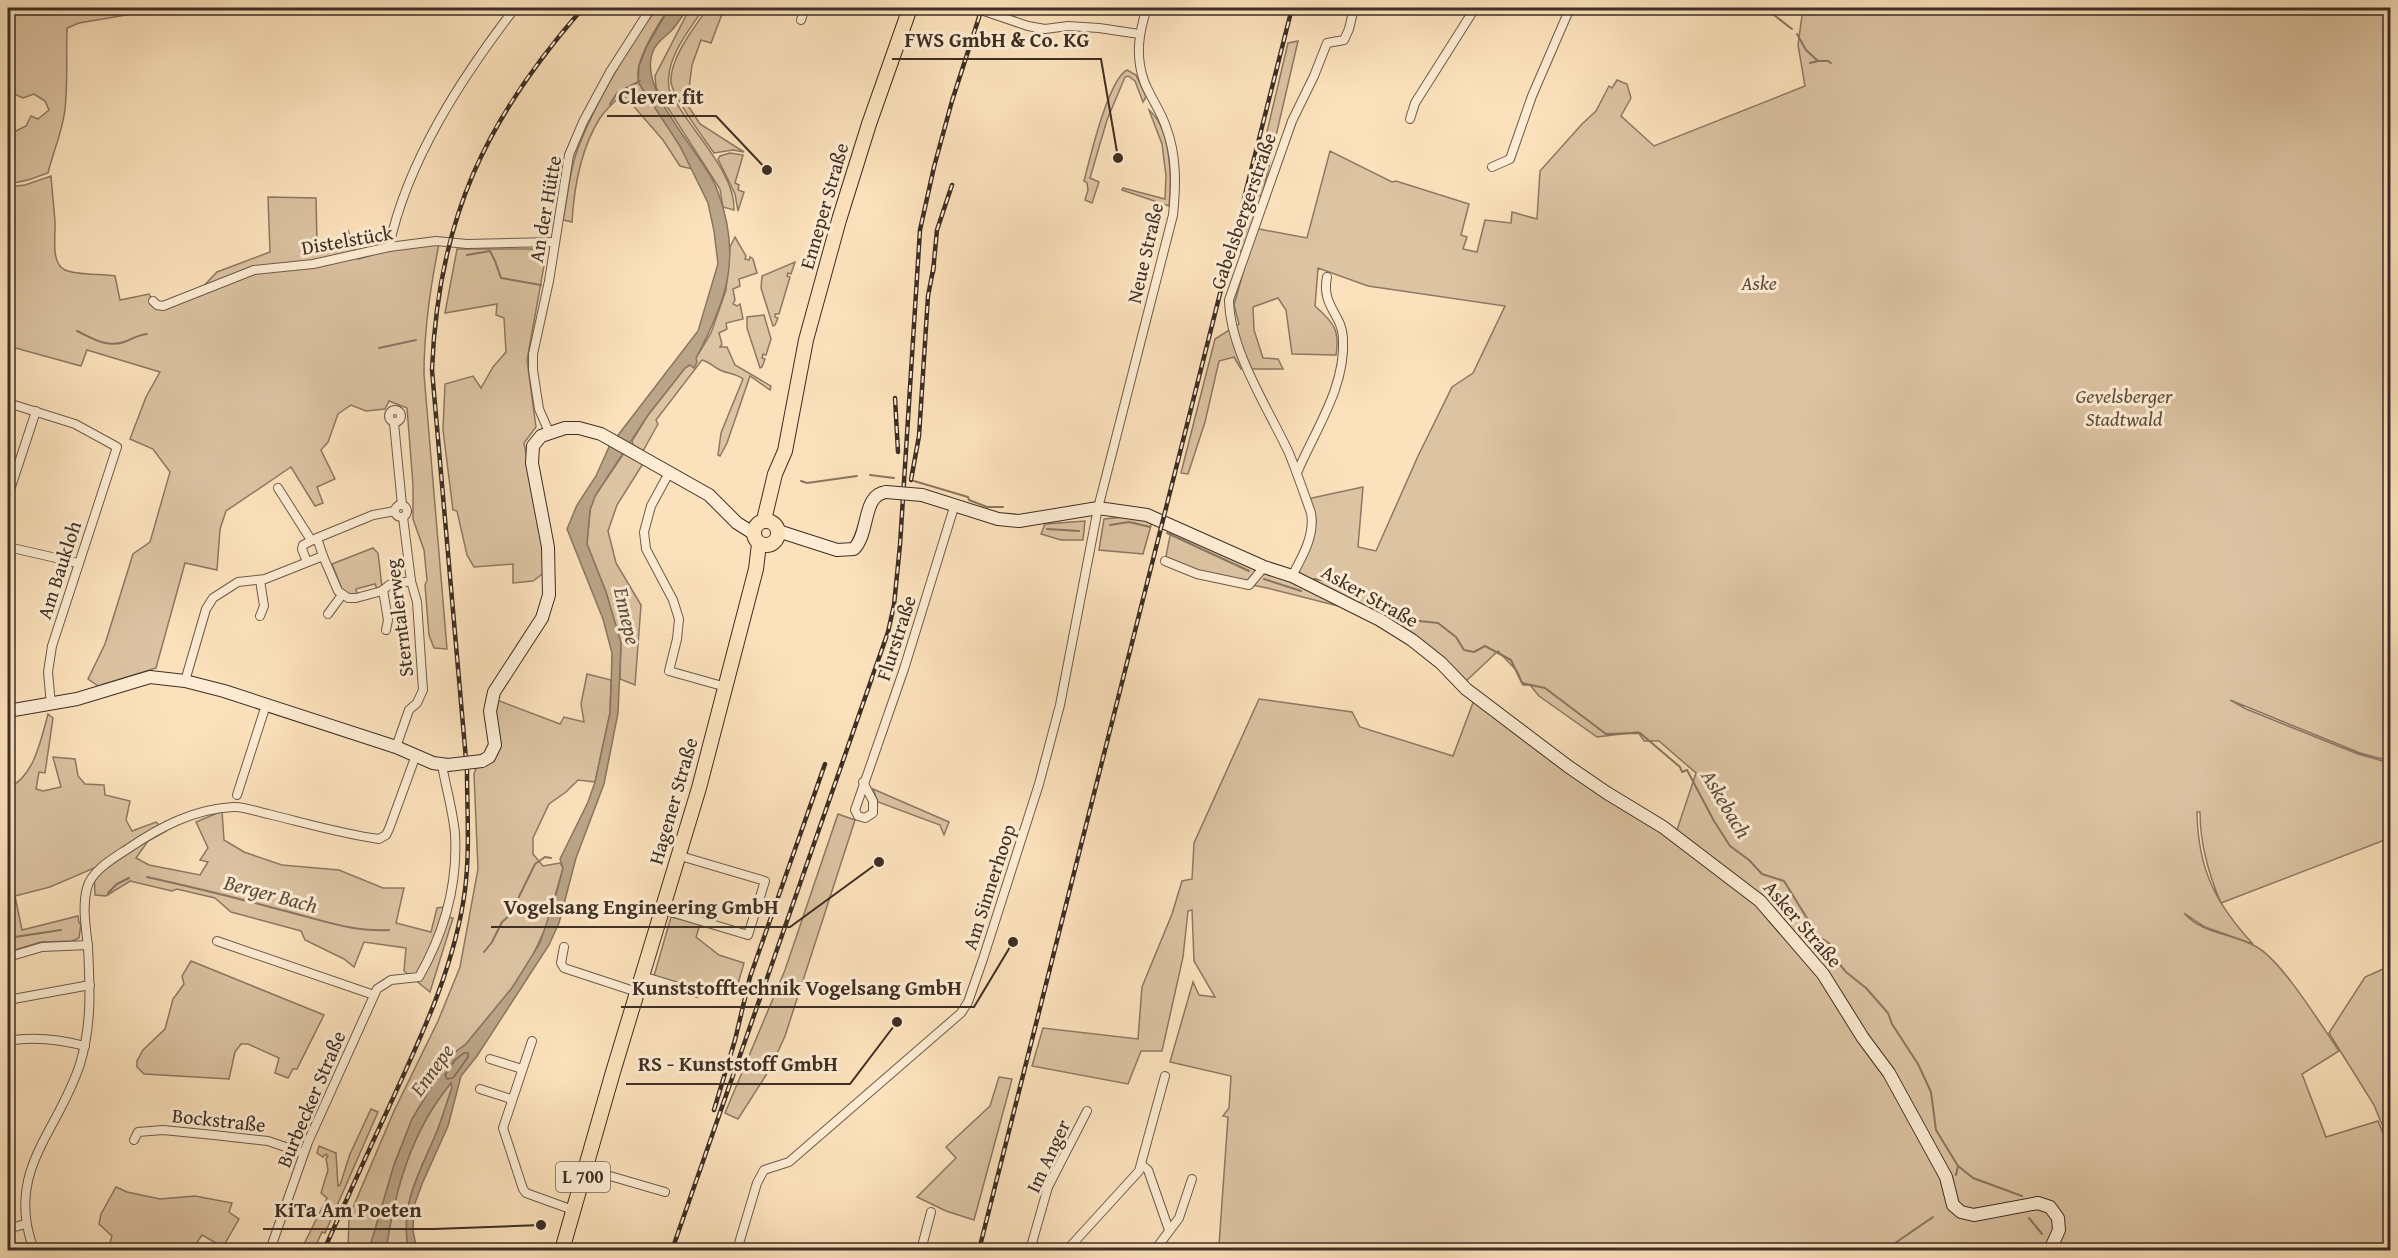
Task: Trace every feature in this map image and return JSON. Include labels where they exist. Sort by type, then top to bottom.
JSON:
[{"type":"main road","name":"Enneper Straße","points":[[791,420],[806,340],[839,220],[868,123],[910,8]]},
{"type":"main road","name":"Hagener Straße","points":[[562,1251],[677,855],[699,788],[756,569],[762,561],[766,532],[787,463],[785,451],[791,420]]},
{"type":"street","points":[[389,247],[396,221],[416,169],[448,103],[515,8]]},
{"type":"street","name":"An der Hütte","points":[[549,432],[539,409],[533,362],[569,155],[583,122],[610,72],[651,8]]},
{"type":"street","points":[[801,20],[805,8]]},
{"type":"street","points":[[975,8],[1028,26],[1046,29],[1068,26],[1139,34]]},
{"type":"street","name":"Neue Straße","points":[[1098,508],[1174,206],[1176,179],[1173,152],[1166,127],[1144,80],[1138,51],[1139,34],[1147,8]]},
{"type":"street","name":"Gabelsbergerstraße","points":[[1292,576],[1305,551],[1313,523],[1297,473],[1260,400],[1248,369],[1232,325],[1229,300],[1292,121],[1327,43],[1344,40],[1354,8]]},
{"type":"street","points":[[1410,119],[1415,103],[1475,8]]},
{"type":"street","points":[[1492,167],[1510,159],[1532,96],[1570,8]]},
{"type":"street","name":"Distelstück","points":[[153,302],[163,306],[254,270],[313,264],[389,247],[436,241],[468,244],[555,242]]},
{"type":"street","points":[[1297,473],[1338,381],[1344,351],[1343,330],[1330,308],[1325,288],[1327,276]]},
{"type":"street","points":[[8,403],[36,411],[8,496]]},
{"type":"street","name":"Am Baukloh","points":[[36,411],[75,424],[117,447],[49,659],[48,689],[51,705]]},
{"type":"street","name":"Sterntalerweg","points":[[394,423],[400,511],[411,581],[417,602],[423,690],[417,703],[408,710],[396,747]]},
{"type":"street","points":[[8,711],[77,699],[150,677],[185,681],[266,705],[445,765],[482,761],[489,757],[495,745],[490,711],[494,692],[542,618],[547,605],[550,564],[532,457],[536,441],[558,429],[579,428],[610,438],[709,495],[740,526],[766,532]]},
{"type":"street","points":[[670,471],[651,507],[644,532],[646,549],[673,600],[679,619],[677,639],[669,671],[726,687]]},
{"type":"street","points":[[278,488],[314,539],[342,596]]},
{"type":"street","name":"Asker Straße","points":[[766,532],[843,551],[854,549],[864,535],[868,507],[874,496],[886,492],[922,495],[998,519],[1019,521],[1098,508],[1146,515],[1264,567],[1292,576],[1380,620],[1412,640],[1441,663],[1466,689],[1569,767],[1607,793],[1663,826],[1760,901],[1823,974],[1863,1038],[1889,1073],[1946,1177],[1956,1209],[1974,1215],[2044,1204],[2050,1207],[2058,1218],[2058,1235],[2050,1251]]},
{"type":"street","name":"Flurstraße","points":[[863,782],[907,659],[955,504]]},
{"type":"street","name":"Am Sinnerhoop","points":[[737,1251],[757,1183],[764,1170],[789,1162],[961,1013],[968,1002],[1039,784],[1060,705],[1098,508]]},
{"type":"street","points":[[307,562],[302,549],[303,544],[373,515],[400,511]]},
{"type":"street","points":[[8,546],[78,563]]},
{"type":"street","points":[[185,681],[208,604],[219,593],[238,582],[260,580],[323,556]]},
{"type":"street","points":[[1164,561],[1197,574],[1250,585],[1264,567]]},
{"type":"street","points":[[260,580],[264,606],[260,616]]},
{"type":"street","points":[[342,596],[356,598],[383,590],[389,585],[411,581]]},
{"type":"street","points":[[383,590],[388,620],[386,630]]},
{"type":"street","points":[[328,614],[342,596]]},
{"type":"street","points":[[237,795],[266,705]]},
{"type":"street","points":[[34,1251],[25,1224],[24,1192],[34,1159],[70,1088],[85,1046],[89,1020],[90,986],[85,913],[87,887],[94,875],[108,861],[149,834],[182,818],[235,807],[379,839],[386,835],[389,829],[416,755]]},
{"type":"street","points":[[218,940],[374,995],[384,983],[419,977],[428,961],[449,905],[455,874],[455,834],[445,765]]},
{"type":"street","points":[[662,909],[748,935],[765,881],[677,855]]},
{"type":"street","points":[[8,957],[42,947],[88,945]]},
{"type":"street","points":[[564,947],[561,963],[564,968],[637,992]]},
{"type":"street","points":[[642,976],[698,993]]},
{"type":"street","points":[[8,1000],[90,986]]},
{"type":"street","name":"Burbecker Straße","points":[[270,1251],[303,1153],[374,995]]},
{"type":"street","points":[[8,1041],[24,1038],[52,1039],[85,1046]]},
{"type":"street","points":[[532,1041],[503,1128],[523,1189],[531,1196],[573,1210]]},
{"type":"street","points":[[490,1059],[522,1069]]},
{"type":"street","points":[[1067,1251],[1113,1202],[1142,1165],[1165,1076]]},
{"type":"street","points":[[480,1089],[511,1099]]},
{"type":"street","name":"Im Anger","points":[[1030,1251],[1048,1187],[1087,1111]]},
{"type":"street","name":"Bockstraße","points":[[134,1140],[135,1134],[143,1131],[173,1131],[268,1142],[303,1153]]},
{"type":"street","points":[[1142,1165],[1148,1170],[1170,1230]]},
{"type":"street","points":[[586,1168],[665,1192]]},
{"type":"street","points":[[1155,1251],[1179,1218],[1192,1179]]},
{"type":"street","points":[[921,1251],[931,1212]]},
{"type":"street","points":[[8,1229],[25,1224]]},
{"type":"green space","points":[[8,8],[159,8],[79,23],[67,28],[65,109],[48,173],[8,184],[8,135],[26,126],[31,116],[38,119],[49,110],[45,101],[34,94],[23,98],[8,91]]},
{"type":"green space","points":[[657,8],[669,8],[641,59],[639,82],[645,94],[667,123],[692,169],[680,166],[663,140],[623,94],[605,111],[593,130],[580,168],[572,222],[563,220],[575,157],[590,120],[622,60]]},
{"type":"green space","points":[[690,8],[704,8],[674,56],[668,78],[669,89],[727,179],[734,210],[723,207],[720,189],[656,87],[655,76]]},
{"type":"green space","points":[[708,8],[724,9],[711,43],[701,40],[692,65],[687,104],[700,124],[744,152],[733,150],[714,153],[683,107],[671,82],[679,53]]},
{"type":"green space","name":"Gevelsberger Stadtwald","points":[[1803,8],[2390,8],[2390,761],[2360,753],[2230,700],[2246,709],[2358,754],[2390,763],[2390,838],[2221,903],[2253,944],[2205,927],[2184,913],[2199,925],[2246,942],[2265,953],[2288,978],[2339,1051],[2302,1074],[2326,1137],[2378,1121],[2390,1150],[2390,1250],[1215,1250],[1219,1245],[1228,1117],[1223,1116],[1229,1108],[1231,1076],[1170,1062],[1193,982],[1199,995],[1215,997],[1194,961],[1192,910],[1188,911],[1183,957],[1162,1051],[1141,1051],[1128,1084],[1032,1066],[1043,1028],[1138,1039],[1142,987],[1172,914],[1182,881],[1192,879],[1194,843],[1259,699],[1352,712],[1360,727],[1453,756],[1474,700],[1674,839],[1696,773],[1659,741],[1644,741],[1638,732],[1597,737],[1539,696],[1530,685],[1523,685],[1517,671],[1498,651],[1464,683],[1445,663],[1297,576],[1313,536],[1316,520],[1307,499],[1363,487],[1358,547],[1376,551],[1418,456],[1452,387],[1473,373],[1505,306],[1368,286],[1318,268],[1315,306],[1327,317],[1334,328],[1337,339],[1336,355],[1292,354],[1286,310],[1278,298],[1253,307],[1254,330],[1263,358],[1278,359],[1283,369],[1241,369],[1234,357],[1219,361],[1205,422],[1188,474],[1181,473],[1215,339],[1239,324],[1234,305],[1247,259],[1238,248],[1248,204],[1259,208],[1254,228],[1307,238],[1330,151],[1392,182],[1396,181],[1469,204],[1461,235],[1467,237],[1463,249],[1477,252],[1485,220],[1511,223],[1512,212],[1537,219],[1540,171],[1596,111],[1609,86],[1612,88],[1617,80],[1627,84],[1631,98],[1621,116],[1654,146],[1805,86],[1798,45]],"holes":[[[2197,812],[2200,812],[2201,836],[2206,859],[2221,902],[2205,868],[2198,832]]]},
{"type":"green space","points":[[1298,41],[1262,196],[1252,195],[1288,43]]},
{"type":"green space","points":[[1127,70],[1136,75],[1146,97],[1143,102],[1135,81],[1128,76],[1125,77],[1107,120],[1090,178],[1099,182],[1092,203],[1085,200],[1088,190],[1087,183],[1084,181],[1107,103],[1113,88]]},
{"type":"green space","points":[[1149,110],[1156,118],[1166,141],[1170,169],[1169,206],[1122,190],[1123,188],[1165,199],[1166,176],[1162,144]]},
{"type":"green space","points":[[730,153],[743,155],[735,183],[739,185],[738,190],[744,192],[738,211],[735,194],[718,159]]},
{"type":"green space","points":[[51,176],[57,261],[60,266],[70,272],[115,276],[120,300],[149,294],[155,306],[195,295],[217,272],[270,252],[268,197],[316,198],[317,242],[346,245],[348,230],[358,259],[390,250],[439,244],[428,309],[424,374],[447,649],[434,648],[429,635],[424,550],[413,519],[413,485],[407,408],[389,401],[385,409],[366,411],[351,405],[338,414],[328,442],[321,450],[335,479],[317,487],[323,503],[315,506],[291,467],[226,511],[220,529],[217,570],[185,563],[156,668],[98,686],[88,679],[105,644],[133,554],[150,542],[170,472],[153,449],[130,439],[146,397],[160,372],[87,350],[81,366],[8,346],[8,187],[25,185]]},
{"type":"green space","points":[[735,237],[746,256],[745,259],[749,260],[750,257],[753,259],[757,273],[739,279],[740,286],[733,289],[735,300],[733,304],[737,306],[740,304],[743,319],[726,323],[727,329],[719,333],[722,344],[720,347],[727,347],[735,365],[771,386],[770,390],[750,376],[727,443],[720,456],[718,455],[721,433],[743,379],[702,360],[656,420],[658,424],[643,451],[633,445],[632,441],[648,415],[685,368],[696,358],[711,333],[726,290],[730,247]]},
{"type":"green space","points":[[457,249],[547,249],[527,360],[536,427],[524,443],[540,527],[545,572],[533,581],[513,583],[513,564],[474,567],[467,555],[457,511],[453,510],[443,430],[445,384],[473,376],[481,388],[493,367],[506,352],[504,318],[496,315],[497,304],[445,313]]},
{"type":"green space","points":[[795,262],[791,274],[788,273],[787,276],[790,277],[779,314],[775,314],[778,318],[773,326],[761,288],[762,276]]},
{"type":"green space","points":[[764,315],[771,339],[766,355],[763,354],[762,358],[765,359],[760,368],[747,328],[747,317]]},
{"type":"green space","points":[[624,453],[644,462],[617,505],[608,531],[616,563],[641,605],[635,685],[620,679],[621,643],[606,592],[587,544],[590,510],[595,496]]},
{"type":"green space","points":[[1135,516],[1152,522],[1143,554],[1099,550],[1104,519]]},
{"type":"green space","points":[[1085,521],[1083,540],[1061,540],[1041,534],[1045,524]]},
{"type":"green space","points":[[1172,526],[1346,608],[1267,588],[1197,574],[1165,561]]},
{"type":"green space","points":[[373,548],[378,553],[382,587],[377,589],[375,584],[356,589],[357,594],[352,595],[343,592],[332,564]]},
{"type":"green space","points":[[587,674],[611,680],[610,713],[595,782],[578,780],[549,804],[533,838],[533,854],[543,866],[560,863],[563,868],[546,927],[531,959],[512,988],[466,1044],[450,1056],[412,1119],[394,1165],[369,1250],[348,1250],[349,1217],[394,1111],[438,1021],[460,967],[478,869],[474,774],[476,768],[487,764],[497,700],[560,724],[564,717],[584,722],[581,704]]},
{"type":"green space","points":[[48,714],[53,718],[45,773],[39,772],[36,789],[43,791],[61,787],[53,757],[75,759],[78,776],[85,784],[104,785],[105,795],[130,801],[126,820],[132,831],[156,822],[166,831],[148,841],[136,858],[149,865],[200,875],[208,862],[200,860],[208,848],[196,822],[222,811],[224,840],[244,852],[282,865],[339,870],[383,888],[404,888],[396,923],[431,932],[437,908],[445,907],[442,916],[453,918],[430,992],[404,971],[406,948],[364,942],[354,967],[344,959],[305,940],[301,931],[231,912],[215,898],[130,881],[106,896],[95,895],[94,868],[50,887],[15,896],[22,930],[78,916],[81,924],[79,938],[72,941],[41,942],[8,952],[8,788],[17,783],[30,767]]},
{"type":"green space","points":[[873,789],[949,822],[944,835],[940,825],[878,802]]},
{"type":"green space","points":[[838,814],[855,820],[785,1036],[770,1069],[738,1119],[725,1113],[785,970]]},
{"type":"green space","points":[[671,917],[700,924],[696,937],[719,955],[744,963],[734,997],[709,990],[708,993],[654,976]]},
{"type":"green space","points":[[191,961],[324,1015],[297,1069],[293,1069],[288,1078],[275,1073],[279,1058],[248,1044],[241,1044],[235,1052],[229,1079],[144,1074],[137,1067],[137,1061],[143,1050],[165,1029],[173,999],[184,984],[182,976]]},
{"type":"green space","points":[[2390,966],[2390,1144],[2374,1105],[2329,1033],[2365,977]]},
{"type":"green space","points":[[999,1077],[1012,1079],[974,1220],[946,1211],[917,1197],[956,1158],[946,1147],[990,1106]]},
{"type":"green space","points":[[451,1083],[452,1088],[442,1118],[412,1191],[407,1218],[408,1250],[386,1250],[394,1205],[415,1141],[425,1121]]},
{"type":"green space","points":[[371,1109],[378,1112],[325,1233],[322,1232],[314,1250],[301,1250],[327,1198],[321,1193],[328,1170],[326,1159],[328,1156],[326,1154],[323,1157],[317,1153],[319,1146],[336,1153],[338,1186],[340,1185],[350,1154]]},
{"type":"green space","points":[[116,1187],[127,1192],[160,1199],[195,1196],[232,1203],[229,1212],[239,1219],[223,1247],[202,1235],[192,1250],[108,1250],[112,1236],[99,1224],[101,1214]]},
{"type":"water","points":[[669,8],[688,8],[672,30],[655,47],[651,70],[655,87],[664,105],[711,177],[718,192],[729,237],[728,278],[716,317],[696,358],[694,368],[690,365],[685,368],[648,415],[595,496],[590,510],[587,544],[606,592],[621,643],[618,713],[604,784],[576,858],[559,923],[549,945],[477,1056],[461,1076],[448,1126],[414,1206],[413,1231],[417,1250],[408,1250],[406,1233],[409,1204],[412,1191],[442,1118],[452,1088],[451,1083],[437,1101],[415,1141],[394,1205],[386,1250],[369,1250],[394,1165],[412,1119],[450,1056],[466,1044],[512,988],[540,943],[563,868],[560,859],[588,802],[595,782],[610,713],[612,653],[603,619],[567,529],[577,505],[596,476],[609,447],[698,331],[718,264],[708,203],[680,146],[638,82],[639,66],[647,46]]},
{"type":"waterway","points":[[1765,8],[1792,29]]},
{"type":"waterway","points":[[1806,8],[1812,15]]},
{"type":"waterway","points":[[1797,34],[1806,50],[1818,61],[1831,63]]},
{"type":"waterway","points":[[1810,63],[1818,61]]},
{"type":"waterway","points":[[610,104],[617,93],[640,81]]},
{"type":"waterway","points":[[467,255],[490,251],[501,278],[541,285]]},
{"type":"waterway","points":[[77,331],[112,344],[147,334]]},
{"type":"waterway","points":[[379,348],[416,340]]},
{"type":"waterway","name":"Askebach","points":[[870,475],[894,478]]},
{"type":"waterway","name":"Askebach","points":[[801,481],[807,483],[857,476]]},
{"type":"waterway","name":"Askebach","points":[[914,481],[968,497],[969,500],[987,507],[1003,507]]},
{"type":"waterway","name":"Askebach","points":[[1110,525],[1129,522],[1150,527]]},
{"type":"waterway","name":"Askebach","points":[[1047,529],[1079,531]]},
{"type":"waterway","name":"Askebach","points":[[1167,533],[1249,571]]},
{"type":"waterway","name":"Askebach","points":[[1264,579],[1301,591]]},
{"type":"waterway","name":"Askebach","points":[[1314,579],[1329,581],[1340,587],[1353,586],[1380,598]]},
{"type":"waterway","name":"Askebach","points":[[1396,608],[1419,621],[1438,623],[1456,637],[1464,650],[1474,652],[1485,646],[1511,660],[1522,683],[1545,688],[1606,734],[1640,733],[1680,767],[1682,772],[1687,770],[1730,846],[1749,860],[1762,874],[1784,881],[1818,936],[1830,944],[1833,956],[1888,1013],[1892,1024],[1918,1064],[1931,1092],[1936,1130],[1958,1166],[1973,1178],[2022,1196]]},
{"type":"waterway","name":"Berger Bach","points":[[484,952],[502,922],[510,915],[535,864],[545,857],[551,858]]},
{"type":"waterway","name":"Berger Bach","points":[[147,877],[335,924],[361,929],[389,930]]},
{"type":"waterway","name":"Berger Bach","points":[[108,893],[117,884],[129,878]]},
{"type":"waterway","name":"Berger Bach","points":[[8,938],[61,930]]},
{"type":"waterway","points":[[1956,1175],[1958,1166]]},
{"type":"waterway","points":[[1885,1250],[1933,1217]]},
{"type":"waterway","name":"Askebach","points":[[2029,1218],[2042,1234]]},
{"type":"railway","points":[[324,1250],[435,1002],[453,947],[467,875],[467,771],[432,370],[436,316],[444,265],[473,174],[494,132],[519,91],[583,8]]},
{"type":"railway","points":[[672,1250],[888,632],[894,605],[900,545],[920,230],[952,101],[982,8]]},
{"type":"railway","points":[[979,1250],[1292,8]]},
{"type":"railway","points":[[933,272],[937,230],[952,185]]},
{"type":"railway","points":[[911,480],[919,436],[928,296],[934,265]]},
{"type":"railway","points":[[895,398],[898,452]]},
{"type":"railway","points":[[714,1110],[735,1040],[750,977],[825,764]]},
{"type":"place","name":"FWS GmbH & Co. KG","points":[[1118,158]]},
{"type":"place","name":"Clever fit","points":[[767,170]]},
{"type":"place","name":"Vogelsang Engineering GmbH","points":[[879,862]]},
{"type":"place","name":"Kunststofftechnik Vogelsang GmbH","points":[[1013,942]]},
{"type":"place","name":"RS - Kunststoff GmbH","points":[[897,1022]]},
{"type":"place","name":"KiTa Am Poeten","points":[[541,1225]]},
{"type":"park label","name":"Aske","points":[[1759,283]]},
{"type":"water label","name":"Ennepe","points":[[627,616]]},
{"type":"water label","name":"Ennepe","points":[[432,1070]]}]
